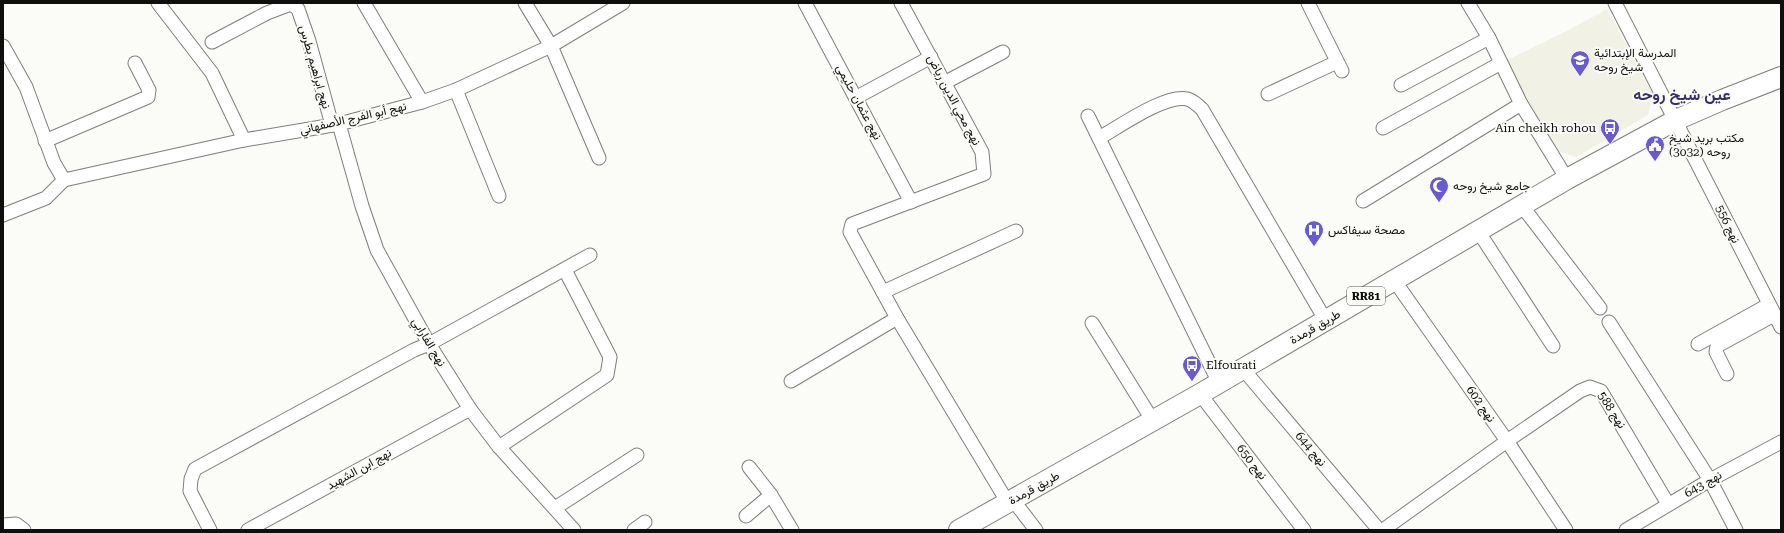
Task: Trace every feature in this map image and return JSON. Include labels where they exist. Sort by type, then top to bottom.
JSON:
[{"type":"main road","name":"طريق قرمدة","points":[[959,530],[1200,394],[1567,179],[1676,120],[1781,77]]},
{"type":"street","points":[[158,3],[212,73],[244,140]]},
{"type":"street","points":[[364,3],[422,102]]},
{"type":"street","points":[[525,3],[551,46],[599,158]]},
{"type":"street","name":"نهج أبو الفرج الأصفهاني","points":[[64,180],[244,140],[336,124],[422,102],[456,90],[551,46],[623,3]]},
{"type":"street","name":"نهج عثمان حليمي","points":[[805,3],[857,97],[911,202]]},
{"type":"street","name":"نهج محي الدين رياض","points":[[901,3],[982,152],[984,174],[911,202]]},
{"type":"street","points":[[1268,94],[1339,67],[1308,3]]},
{"type":"street","points":[[1468,3],[1489,38],[1521,104],[1567,179]]},
{"type":"street","name":"نهج 556","points":[[1615,3],[1781,327]]},
{"type":"street","name":"نهج ابراهيم بطرس","points":[[212,42],[267,13],[291,4],[298,8],[336,124]]},
{"type":"street","points":[[1401,85],[1489,38]]},
{"type":"street","points":[[3,46],[26,88],[54,163],[64,180],[46,198],[3,216]]},
{"type":"street","points":[[944,83],[1002,52]]},
{"type":"street","points":[[857,97],[931,57]]},
{"type":"street","points":[[45,141],[148,97],[149,90],[135,63]]},
{"type":"street","points":[[1383,128],[1501,63]]},
{"type":"street","points":[[456,90],[499,196]]},
{"type":"street","points":[[1099,138],[1164,101],[1180,99],[1194,101],[1202,109],[1326,321]]},
{"type":"street","points":[[1363,201],[1521,104]]},
{"type":"street","points":[[1088,116],[1219,383]]},
{"type":"street","name":"نهج الفارابي","points":[[336,124],[377,250],[430,344],[470,408],[500,447],[574,530]]},
{"type":"street","points":[[911,202],[852,224],[850,227],[850,232],[897,318],[1011,502],[1036,530]]},
{"type":"street","points":[[1522,206],[1600,308]]},
{"type":"street","points":[[883,292],[1016,231]]},
{"type":"street","points":[[1478,231],[1553,346]]},
{"type":"street","points":[[210,530],[190,491],[191,479],[195,469],[414,350],[430,344],[590,255]]},
{"type":"street","points":[[500,447],[608,375],[610,357],[565,270]]},
{"type":"street","name":"نهج 602","points":[[1394,280],[1566,530]]},
{"type":"street","points":[[1698,344],[1771,310]]},
{"type":"street","points":[[1727,374],[1716,352],[1717,346],[1771,310]]},
{"type":"street","points":[[791,381],[897,318]]},
{"type":"street","points":[[1609,322],[1710,480],[1736,530]]},
{"type":"street","points":[[1092,323],[1153,421]]},
{"type":"street","name":"نهج 644","points":[[1243,369],[1379,530]]},
{"type":"street","name":"نهج 588","points":[[1506,441],[1580,391],[1590,387],[1596,387],[1601,390],[1668,504]]},
{"type":"street","name":"نهج 650","points":[[1200,394],[1304,530]]},
{"type":"street","name":"نهج ابن الشهيد","points":[[248,530],[470,408]]},
{"type":"street","points":[[1383,530],[1506,441]]},
{"type":"street","name":"نهج 643","points":[[1626,530],[1710,480],[1781,442]]},
{"type":"street","points":[[554,508],[637,455]]},
{"type":"street","points":[[750,467],[771,496],[792,530]]},
{"type":"street","points":[[746,516],[771,496]]},
{"type":"street","points":[[634,530],[645,522]]},
{"type":"street","points":[[3,525],[16,524],[24,530]]},
{"type":"shaded area","name":"المدرسة الإبتدائية شيخ روحه","points":[[1607,9],[1653,94],[1648,115],[1576,157],[1554,150],[1507,60],[1569,30]]},
{"type":"place","name":"المدرسة الإبتدائية شيخ روحه","points":[[1580,77]]},
{"type":"place","name":"Ain cheikh rohou","points":[[1610,145]]},
{"type":"place","name":"مكتب بريد شيخ روحه (3032)","points":[[1655,162]]},
{"type":"place","name":"جامع شيخ روحه","points":[[1439,203]]},
{"type":"place","name":"مصحة سيفاكس","points":[[1314,247]]},
{"type":"place","name":"Elfourati","points":[[1192,382]]},
{"type":"district","name":"عين شيخ روحه","points":[[1682,94]]}]
